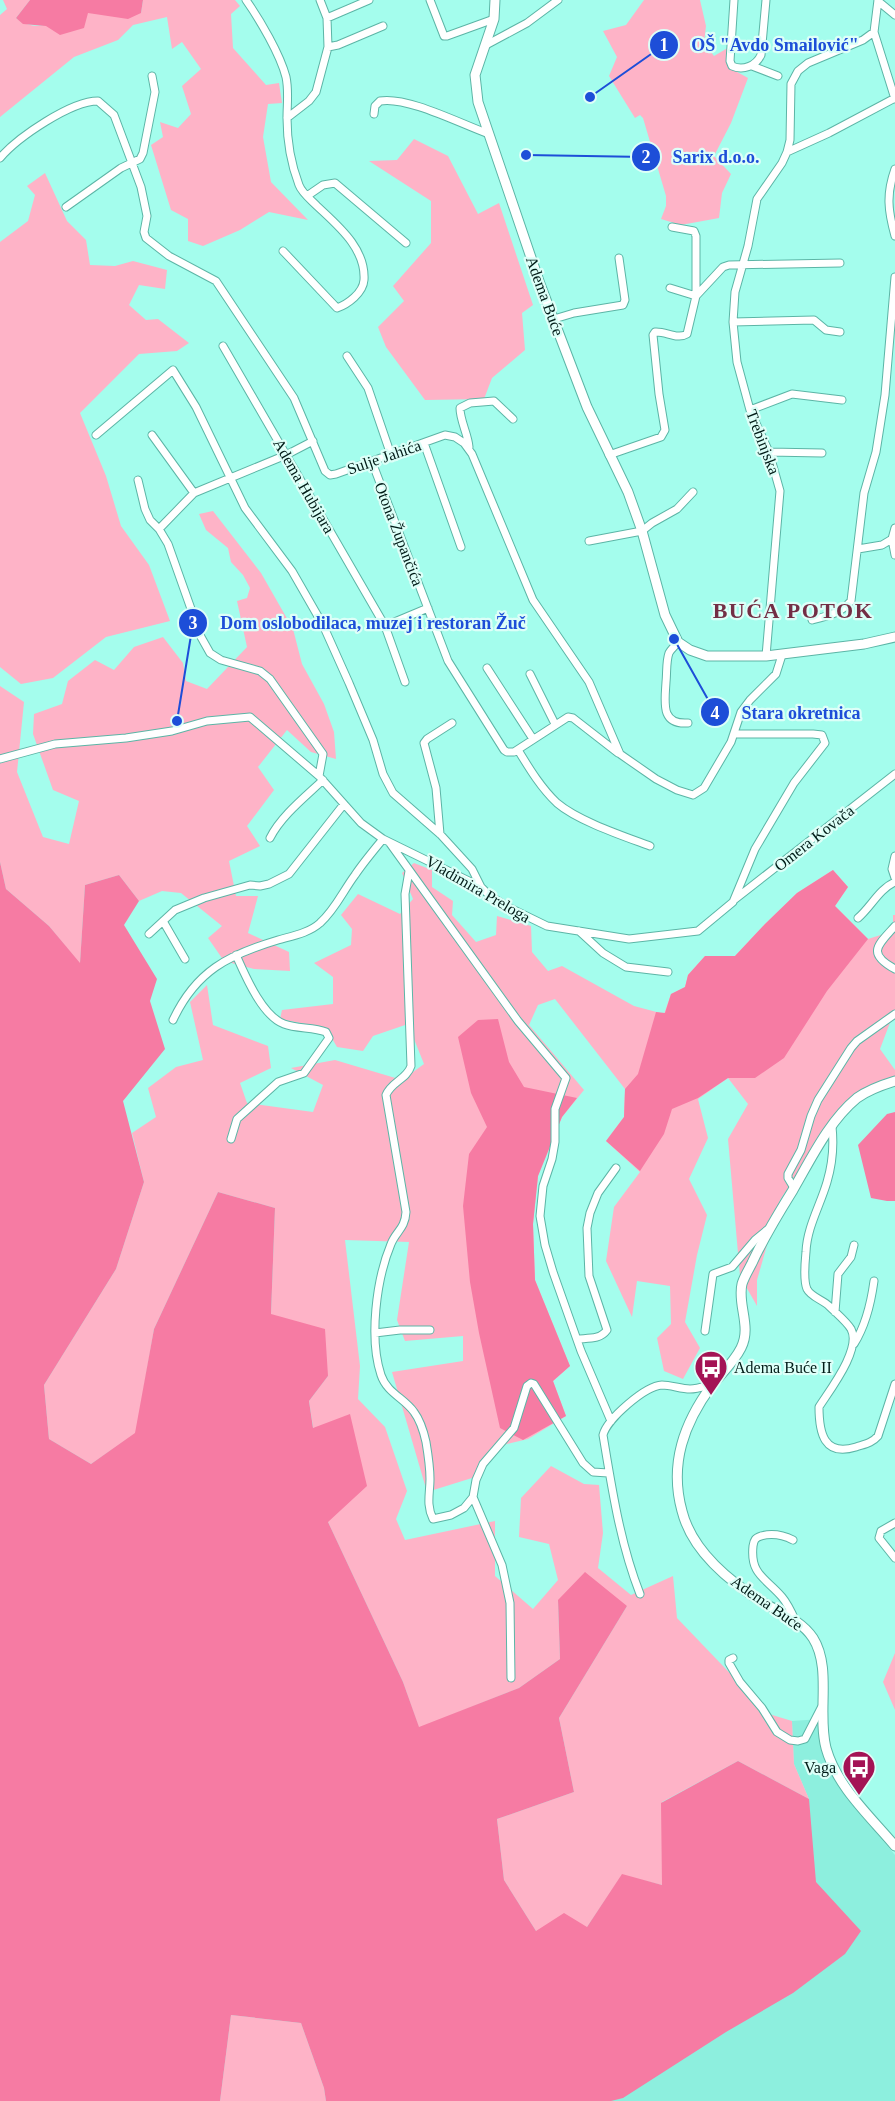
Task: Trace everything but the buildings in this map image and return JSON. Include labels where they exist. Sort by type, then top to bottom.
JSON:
[{"type":"street","points":[[246,0],[261,22],[285,75],[288,94],[289,143],[300,186],[307,196],[346,234],[354,247],[364,279],[361,290],[337,308],[283,251]]},
{"type":"street","points":[[287,118],[309,101],[316,92],[328,47],[327,18],[320,0]]},
{"type":"street","points":[[327,18],[369,0]]},
{"type":"street","points":[[430,0],[444,36],[494,19]]},
{"type":"street","name":"Adema Buće","points":[[495,0],[494,19],[475,75],[478,102],[587,407],[628,492],[642,531],[665,615],[678,642]]},
{"type":"street","points":[[486,45],[527,23],[558,0]]},
{"type":"street","points":[[734,0],[730,61],[736,68],[757,63],[763,47],[766,0]]},
{"type":"street","points":[[878,0],[895,15]]},
{"type":"street","points":[[787,152],[829,134],[895,99],[874,32],[878,0]]},
{"type":"street","points":[[328,47],[383,26]]},
{"type":"street","name":"Trebinjska","points":[[766,656],[780,491],[769,452],[750,410],[737,362],[733,322],[735,292],[757,199],[787,152],[790,140],[792,84],[798,71],[808,63],[862,40],[874,32]]},
{"type":"street","points":[[752,66],[778,76]]},
{"type":"street","points":[[66,207],[140,159],[155,92],[152,76]]},
{"type":"street","name":"Sulje Jahića","points":[[0,158],[10,146],[37,128],[78,105],[98,100],[114,115],[141,186],[146,209],[146,238],[169,256],[216,281],[294,398],[325,471],[330,474],[372,462],[445,435],[455,436],[469,450]]},
{"type":"street","points":[[374,114],[375,106],[380,101],[393,100],[427,110],[489,134]]},
{"type":"street","points":[[895,169],[888,189],[887,201],[895,236]]},
{"type":"street","points":[[307,196],[323,185],[335,183],[406,243]]},
{"type":"street","points":[[609,455],[661,437],[665,430],[653,335],[659,331],[680,337],[687,334],[696,296],[696,236],[694,231],[688,228],[672,227]]},
{"type":"street","points":[[554,319],[623,305],[625,300],[620,258]]},
{"type":"street","points":[[696,296],[723,267],[729,265],[840,263]]},
{"type":"street","points":[[812,620],[832,615],[846,607],[851,601],[864,493],[876,452],[885,395],[895,277]]},
{"type":"street","points":[[670,288],[696,296]]},
{"type":"street","points":[[733,322],[814,320],[826,330],[840,333]]},
{"type":"street","name":"Adema Hubijara","points":[[223,346],[385,626],[405,681]]},
{"type":"street","points":[[347,356],[368,388],[391,455]]},
{"type":"street","points":[[96,435],[173,370],[196,408],[245,508],[292,571],[323,625],[373,740],[383,774],[393,793],[440,834],[472,869],[481,887]]},
{"type":"street","points":[[750,410],[792,394],[842,400]]},
{"type":"street","points":[[513,419],[494,401],[470,403],[459,408],[467,431],[469,450],[480,469],[533,600],[588,682],[620,754]]},
{"type":"street","points":[[152,435],[194,493]]},
{"type":"street","points":[[159,529],[194,493],[286,455],[313,441]]},
{"type":"street","points":[[424,443],[461,547]]},
{"type":"street","points":[[769,452],[822,453]]},
{"type":"street","name":"Otona Župančića","points":[[372,462],[452,670],[466,687],[504,750],[511,753],[518,750],[536,779],[557,803],[605,829],[650,846]]},
{"type":"street","points":[[138,480],[145,509],[150,520],[168,544],[201,637],[210,653],[221,660],[260,671],[270,679],[323,754],[321,778],[270,838]]},
{"type":"street","points":[[589,541],[642,531],[677,509],[693,492]]},
{"type":"street","points":[[895,528],[892,540],[895,555]]},
{"type":"street","points":[[858,549],[882,545],[892,540]]},
{"type":"street","points":[[385,626],[429,608]]},
{"type":"street","points":[[688,723],[679,723],[669,718],[665,708],[668,661],[670,653],[678,642],[690,650],[707,656],[766,656],[895,637]]},
{"type":"street","points":[[518,750],[555,724],[568,717],[573,718],[656,779],[677,790],[693,795],[699,793],[709,781],[734,734],[741,712],[750,699],[776,674],[782,655]]},
{"type":"street","points":[[487,668],[533,739]]},
{"type":"street","points":[[530,674],[555,724]]},
{"type":"street","name":"Vladimira Preloga","points":[[0,759],[55,744],[126,738],[172,731],[207,721],[244,716],[256,720],[321,778],[361,823],[385,840],[481,887],[490,896],[531,920],[547,926],[629,939],[698,931],[733,902],[755,849],[794,783],[825,743],[822,735],[813,734],[734,734]]},
{"type":"street","points":[[440,834],[436,788],[424,743],[452,723]]},
{"type":"street","name":"Omera Kovača","points":[[733,902],[895,774]]},
{"type":"street","points":[[149,934],[175,910],[204,898],[250,885],[270,884],[289,874],[344,804]]},
{"type":"street","points":[[173,1020],[182,1001],[205,975],[244,950],[301,933],[319,924],[355,874],[385,840],[518,1021],[566,1078],[555,1109],[555,1142],[543,1185],[540,1216],[550,1263],[577,1339],[611,1420]]},
{"type":"street","points":[[858,918],[884,888],[895,880],[892,869],[895,855]]},
{"type":"street","points":[[409,871],[405,894],[411,1066],[408,1073],[389,1088],[386,1095],[406,1212],[405,1224],[392,1241],[382,1271],[375,1334],[381,1376],[388,1389],[414,1413],[422,1429],[426,1442],[430,1479],[428,1510],[433,1519],[451,1515],[464,1508],[473,1497],[476,1480],[483,1464],[514,1428],[527,1386],[531,1383],[534,1384],[582,1463],[593,1472],[608,1473]]},
{"type":"street","points":[[163,921],[185,959]]},
{"type":"street","points":[[895,926],[878,944],[877,954],[882,962],[895,969]]},
{"type":"street","points":[[579,931],[603,953],[626,967],[668,972]]},
{"type":"street","points":[[231,1139],[237,1119],[278,1082],[304,1073],[329,1038],[326,1032],[276,1020],[257,996],[236,955]]},
{"type":"street","points":[[794,1188],[788,1178],[789,1174],[801,1150],[818,1100],[857,1041],[895,1014]]},
{"type":"street","name":"Adema Buće","points":[[895,1080],[858,1098],[832,1127],[767,1230],[742,1285],[746,1318],[742,1347],[694,1413],[682,1437],[677,1474],[682,1513],[696,1543],[721,1570],[761,1601],[796,1622],[810,1635],[823,1666],[822,1708],[826,1747],[832,1765],[854,1799],[895,1846]]},
{"type":"street","points":[[832,1127],[833,1140],[828,1181],[811,1223],[806,1251],[806,1283],[812,1295],[826,1303],[851,1329],[854,1338],[853,1346]]},
{"type":"street","points":[[577,1339],[596,1338],[602,1336],[607,1330],[589,1276],[586,1228],[598,1192],[616,1168]]},
{"type":"street","name":"Adema Buće","points":[[705,1331],[713,1274],[732,1268],[755,1240],[767,1230]]},
{"type":"street","points":[[835,1312],[838,1274],[849,1261],[854,1245]]},
{"type":"street","points":[[874,1281],[868,1312],[860,1334],[833,1389],[819,1407],[825,1443],[833,1448],[849,1449],[873,1442],[878,1436],[895,1383]]},
{"type":"street","points":[[375,1334],[400,1330],[430,1330]]},
{"type":"street","points":[[640,1594],[627,1556],[608,1473],[603,1435],[605,1427],[634,1400],[651,1388],[661,1385],[688,1389],[713,1384]]},
{"type":"street","points":[[473,1497],[502,1565],[510,1603],[511,1678]]},
{"type":"street","points":[[895,1523],[881,1532],[879,1538],[895,1558]]},
{"type":"street","points":[[793,1540],[775,1534],[758,1537],[753,1542],[752,1553],[753,1564],[760,1577],[781,1596],[796,1622]]},
{"type":"street","points":[[734,1658],[729,1660],[729,1663],[740,1682],[762,1708],[777,1732],[790,1740],[805,1739],[822,1708]]},
{"type":"shaded area","points":[[3,0],[30,0],[16,18],[34,26],[43,26],[88,12],[141,13],[143,0],[235,0],[240,6],[231,14],[233,48],[266,85],[279,83],[282,103],[268,104],[263,137],[271,182],[308,220],[269,212],[240,230],[203,246],[188,241],[188,219],[171,210],[151,145],[163,137],[160,122],[178,128],[191,114],[182,86],[201,69],[182,42],[172,49],[167,17],[133,25],[118,40],[74,57],[0,117],[0,15],[7,9]]},
{"type":"shaded area","points":[[30,0],[143,0],[141,13],[128,19],[88,13],[84,28],[60,35],[46,26],[23,24],[16,18]]},
{"type":"shaded area","points":[[644,0],[700,0],[706,26],[704,43],[714,56],[731,46],[730,68],[748,78],[731,123],[714,156],[731,174],[722,193],[719,218],[681,225],[661,219],[666,206],[666,196],[643,118],[640,115],[635,118],[609,76],[617,57],[603,31],[626,25]]},
{"type":"shaded area","points":[[414,139],[448,156],[478,214],[499,203],[533,305],[522,313],[525,350],[492,378],[484,399],[425,400],[386,347],[378,327],[404,301],[393,286],[431,243],[431,201],[369,161],[397,160]]},
{"type":"shaded area","points":[[45,173],[67,221],[86,240],[90,265],[115,266],[133,261],[167,270],[165,289],[139,285],[129,305],[146,320],[158,319],[189,343],[177,351],[139,354],[80,413],[106,476],[121,526],[149,565],[170,621],[106,637],[53,678],[21,684],[0,667],[0,242],[28,221],[35,195],[27,186]]},
{"type":"shaded area","points":[[213,511],[261,573],[293,629],[302,664],[324,704],[334,732],[336,759],[311,752],[287,730],[258,767],[274,790],[247,826],[260,846],[229,861],[236,896],[258,896],[248,933],[289,952],[290,971],[254,969],[224,961],[208,938],[222,926],[181,893],[162,891],[139,901],[119,875],[85,885],[80,964],[49,926],[6,889],[0,862],[0,686],[24,702],[17,772],[43,837],[69,844],[79,801],[53,790],[33,734],[34,714],[62,704],[68,681],[95,660],[114,670],[134,647],[163,637],[183,663],[186,681],[207,689],[247,647],[237,601],[247,598],[250,588],[243,575],[231,562],[228,548],[206,530],[199,514]]},
{"type":"shaded area","points":[[0,862],[6,889],[49,926],[80,963],[85,885],[119,875],[139,901],[124,925],[157,979],[150,1001],[165,1049],[123,1101],[144,1182],[116,1269],[44,1385],[49,1439],[91,1464],[135,1433],[154,1329],[218,1192],[275,1208],[271,1314],[325,1329],[328,1376],[309,1401],[313,1428],[350,1414],[367,1486],[328,1522],[403,1682],[419,1727],[519,1688],[560,1659],[558,1600],[585,1572],[627,1606],[559,1718],[574,1792],[497,1819],[504,1880],[536,1931],[564,1913],[587,1927],[622,1874],[662,1885],[661,1803],[738,1761],[809,1799],[816,1882],[861,1931],[845,1954],[793,1993],[726,2032],[623,2098],[611,2101],[326,2101],[324,2088],[301,2023],[231,2015],[220,2101],[0,2101]]},
{"type":"shaded area","points":[[414,863],[432,870],[432,887],[453,901],[452,915],[476,942],[496,935],[497,916],[531,926],[532,952],[548,971],[562,966],[634,1006],[664,1014],[671,994],[685,987],[688,975],[705,956],[735,956],[797,893],[833,870],[848,887],[835,906],[868,939],[893,931],[893,915],[895,915],[895,1019],[891,1020],[880,1049],[895,1070],[895,1078],[833,1120],[780,1200],[757,1280],[757,1306],[740,1276],[728,1139],[748,1104],[728,1078],[698,1099],[708,1138],[689,1179],[707,1215],[685,1322],[700,1348],[683,1379],[664,1371],[657,1338],[671,1324],[670,1286],[637,1281],[632,1317],[606,1261],[614,1207],[640,1172],[606,1141],[624,1117],[625,1089],[555,999],[538,1005],[529,1025],[584,1090],[562,1117],[538,1176],[533,1224],[535,1280],[570,1366],[553,1381],[566,1416],[528,1439],[494,1447],[472,1478],[427,1492],[392,1372],[463,1361],[463,1336],[405,1341],[397,1320],[409,1242],[345,1240],[360,1366],[358,1399],[385,1427],[407,1491],[396,1519],[405,1540],[495,1521],[495,1576],[533,1609],[558,1580],[549,1544],[519,1537],[521,1498],[551,1466],[584,1484],[599,1485],[603,1533],[598,1568],[631,1595],[673,1576],[677,1618],[769,1714],[792,1721],[794,1764],[809,1799],[738,1761],[662,1802],[662,1885],[622,1875],[587,1927],[536,1931],[504,1880],[497,1819],[574,1792],[559,1718],[627,1606],[558,1600],[560,1659],[519,1688],[419,1728],[403,1682],[328,1522],[309,1401],[328,1376],[271,1314],[275,1208],[218,1192],[154,1329],[136,1433],[91,1464],[49,1439],[44,1385],[116,1269],[144,1182],[132,1133],[156,1117],[148,1088],[176,1067],[203,1060],[190,1002],[207,985],[213,1025],[268,1046],[271,1068],[240,1083],[247,1103],[313,1112],[323,1085],[291,1068],[335,1060],[402,1080],[424,1064],[408,1024],[373,1036],[363,1051],[337,1047],[326,1028],[280,1019],[282,1010],[333,1004],[333,977],[314,963],[351,945],[352,929],[341,915],[358,894],[400,914],[413,899],[402,873]]},
{"type":"shaded area","points":[[833,870],[848,887],[835,906],[868,939],[827,991],[784,1058],[755,1078],[728,1078],[698,1098],[672,1109],[664,1134],[640,1171],[606,1141],[624,1117],[625,1089],[638,1074],[656,1012],[665,1013],[671,994],[685,987],[688,975],[705,956],[735,956],[797,893]]},
{"type":"shaded area","points":[[498,1019],[509,1062],[524,1087],[577,1098],[562,1117],[538,1176],[533,1224],[535,1280],[570,1366],[553,1381],[566,1416],[523,1440],[500,1428],[470,1282],[463,1206],[469,1154],[487,1127],[471,1093],[458,1037],[478,1020]]},
{"type":"shaded area","points":[[895,1112],[895,1201],[887,1201],[871,1198],[858,1145],[887,1114]]},
{"type":"shaded area","points":[[895,1653],[895,1710],[883,1682]]},
{"type":"shaded area","points":[[821,1719],[825,1749],[861,1815],[895,1855],[895,2101],[379,2101],[809,1799],[794,1764],[792,1721]]},
{"type":"shaded area","points":[[231,2015],[301,2023],[324,2088],[326,2101],[220,2101]]},
{"type":"place","name":"OŠ \"Avdo Smailović\"","points":[[590,97]]},
{"type":"place","name":"Sarix d.o.o.","points":[[526,155]]},
{"type":"place","name":"Stara okretnica","points":[[674,639]]},
{"type":"place","name":"Dom oslobodilaca, muzej i restoran Žuč","points":[[177,721]]},
{"type":"place","name":"Adema Buće II","points":[[711,1396]]},
{"type":"place","name":"Vaga","points":[[859,1796]]},
{"type":"district","name":"BUĆA POTOK","points":[[793,610]]}]
